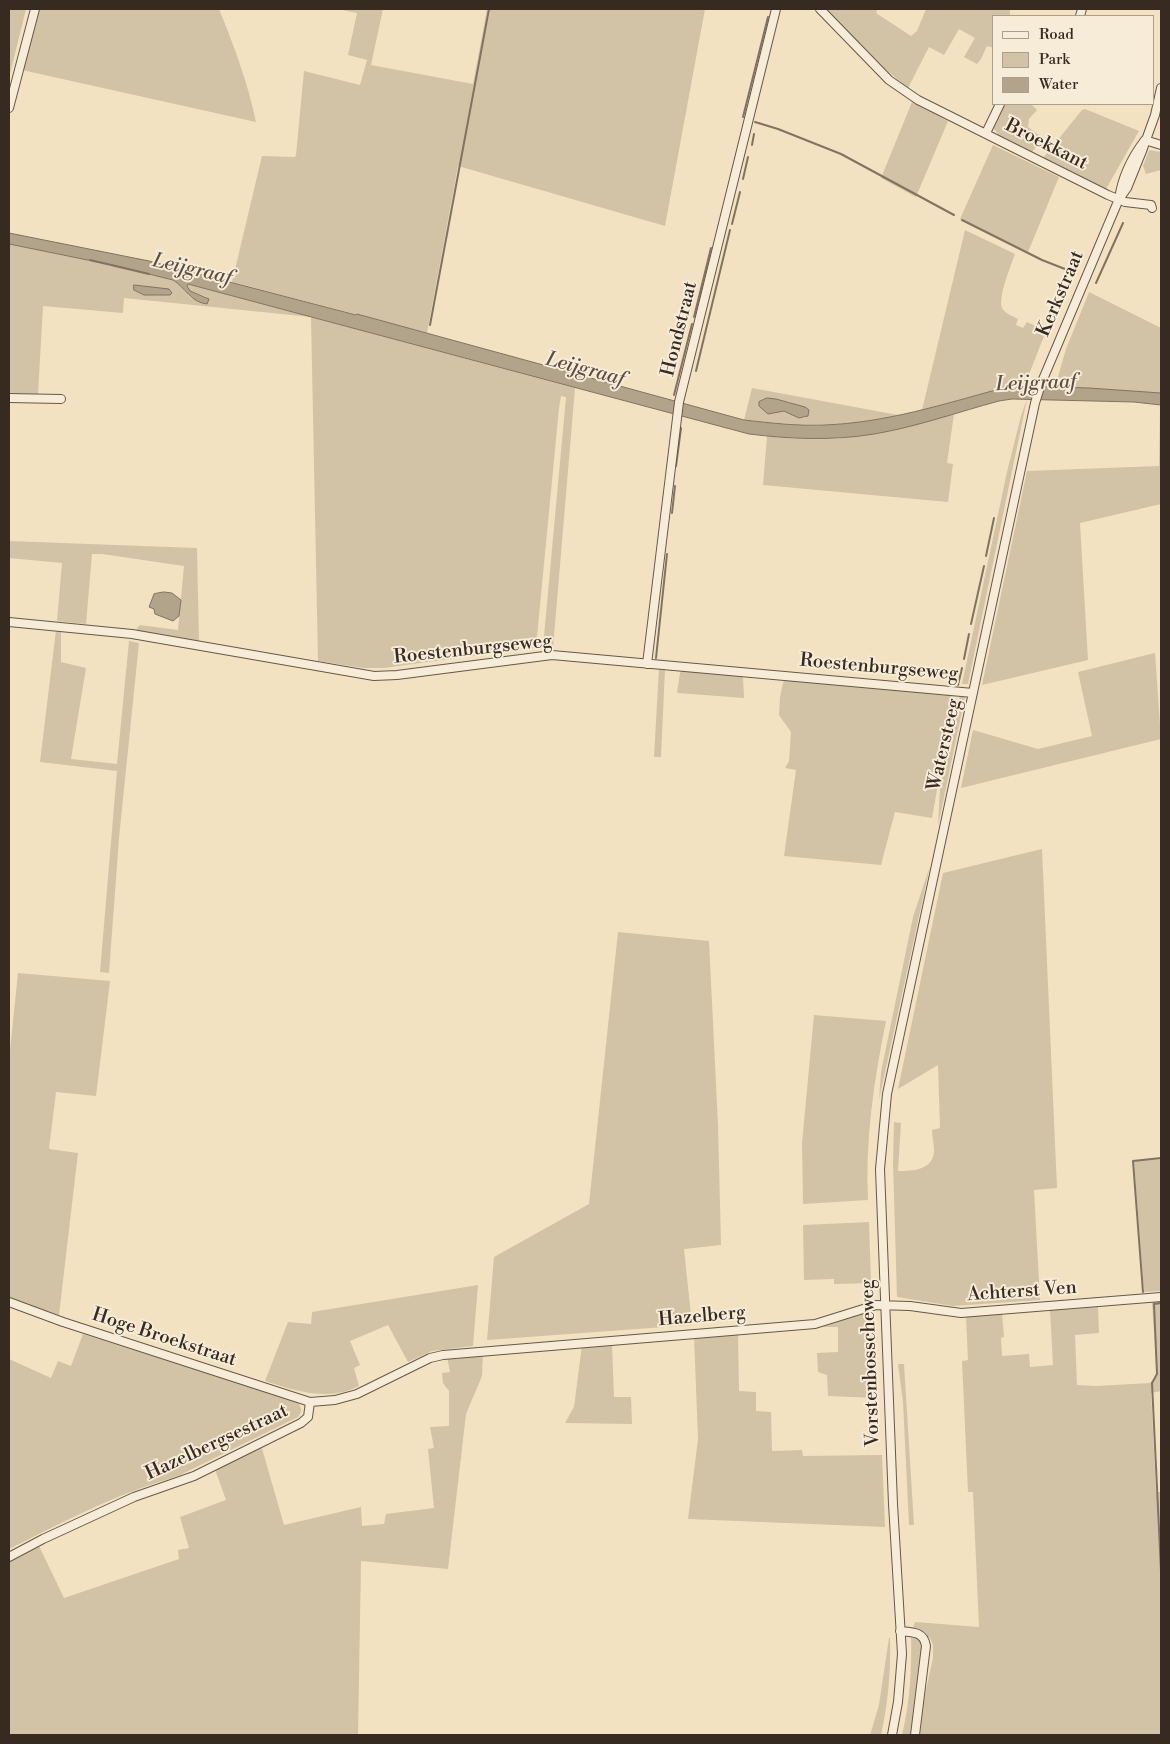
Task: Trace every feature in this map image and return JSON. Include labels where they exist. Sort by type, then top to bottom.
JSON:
[{"type":"street","points":[[9,108],[35,9]]},
{"type":"street","name":"Hondstraat","points":[[647,664],[679,402],[776,9]]},
{"type":"street","name":"Broekkant","points":[[820,9],[889,80],[918,100],[1119,199]]},
{"type":"street","name":"Kerkstraat","points":[[1035,403],[1040,386],[1119,199],[1126,176],[1134,157],[1145,140],[1155,115],[1161,88]]},
{"type":"street","points":[[986,133],[1000,105]]},
{"type":"street","points":[[1145,140],[1161,145]]},
{"type":"street","points":[[1119,199],[1150,204],[1152,208]]},
{"type":"street","points":[[9,398],[61,399]]},
{"type":"street","name":"Watersteeg","points":[[887,1094],[1035,403]]},
{"type":"street","name":"Roestenburgseweg","points":[[9,622],[132,634],[374,676],[397,675],[552,655],[973,693]]},
{"type":"street","name":"Vorstenbosscheweg","points":[[887,1094],[880,1169],[893,1504],[902,1654],[900,1686],[892,1735]]},
{"type":"street","name":"Achterst Ven","points":[[885,1305],[910,1306],[961,1313],[1161,1297]]},
{"type":"street","name":"Hoge Broekstraat","points":[[9,1302],[64,1322],[310,1402]]},
{"type":"street","name":"Hazelberg","points":[[519,1348],[815,1324],[826,1322],[867,1307],[885,1305]]},
{"type":"street","name":"Hazelbergsestraat","points":[[9,1558],[134,1497],[194,1476],[302,1423],[308,1417],[310,1402],[335,1400],[357,1394],[430,1358],[443,1355],[519,1348]]},
{"type":"street","points":[[900,1631],[915,1632],[922,1636],[926,1646],[916,1712],[915,1735]]},
{"type":"green space","points":[[9,9],[26,9],[9,78]]},
{"type":"green space","points":[[38,9],[219,9],[240,65],[256,122],[22,70]]},
{"type":"green space","points":[[337,9],[383,9],[371,65],[473,84],[487,9],[705,9],[665,226],[458,166],[427,333],[232,282],[262,156],[295,157],[296,155],[304,71],[360,85],[367,60],[348,55],[357,13]]},
{"type":"green space","points":[[824,9],[878,9],[876,13],[911,36],[917,31],[926,9],[1010,9],[1010,15],[992,15],[992,47],[987,46],[977,64],[964,57],[975,38],[959,29],[944,55],[929,47],[908,88],[884,68]]},
{"type":"green space","points":[[912,102],[948,121],[916,197],[881,178]]},
{"type":"green space","points":[[1001,105],[1032,105],[1037,110],[1029,119],[1028,127],[1043,138],[1032,152],[1000,136],[993,127]]},
{"type":"green space","points":[[1085,109],[1139,131],[1106,189],[1043,158],[1082,110]]},
{"type":"green space","points":[[993,145],[1059,177],[1028,252],[960,219]]},
{"type":"green space","points":[[1149,150],[1161,152],[1161,170],[1146,174],[1143,166]]},
{"type":"green space","points":[[965,230],[1015,254],[1003,289],[1002,308],[1018,319],[1016,325],[1023,328],[1027,322],[1046,331],[1024,387],[1003,388],[922,410]]},
{"type":"green space","points":[[9,244],[117,266],[173,280],[192,299],[207,297],[190,291],[187,286],[188,284],[311,317],[124,298],[123,313],[43,306],[38,394],[9,393]]},
{"type":"green space","points":[[1089,292],[1161,328],[1161,393],[1055,387],[1066,349]]},
{"type":"green space","points":[[311,317],[575,388],[553,648],[543,647],[566,397],[561,396],[536,647],[384,668],[363,668],[318,661]]},
{"type":"green space","points":[[752,388],[898,415],[860,422],[821,425],[744,420]],"holes":[[[767,398],[790,402],[809,414],[807,417],[802,418],[785,411],[759,406],[760,402]]]},
{"type":"green space","points":[[1027,399],[968,684],[962,684],[1007,472]]},
{"type":"green space","points":[[1160,405],[1161,504],[1080,523],[1088,660],[982,685],[1027,471],[1159,466]]},
{"type":"green space","points":[[954,414],[947,463],[953,464],[948,502],[763,485],[767,436],[809,439],[852,437],[891,430]]},
{"type":"green space","points":[[9,541],[197,548],[199,642],[136,632],[140,625],[178,630],[184,566],[92,554],[86,624],[57,621],[62,563],[9,558]]},
{"type":"green space","points":[[56,630],[61,631],[61,662],[86,668],[71,759],[117,764],[129,641],[139,643],[119,838],[109,973],[100,972],[117,771],[40,762]]},
{"type":"green space","points":[[1155,653],[1161,739],[961,788],[973,730],[1038,749],[1092,736],[1078,672]]},
{"type":"green space","points":[[659,668],[665,669],[661,757],[654,757]]},
{"type":"green space","points":[[682,670],[743,676],[744,698],[677,693]]},
{"type":"green space","points":[[784,679],[954,695],[932,818],[895,812],[881,865],[784,856],[796,770],[785,768],[789,761],[791,732],[779,715]]},
{"type":"green space","points":[[960,696],[965,697],[938,826],[940,788]]},
{"type":"green space","points":[[1042,849],[1057,1188],[1034,1190],[1040,1300],[953,1306],[897,1297],[893,1163],[894,1122],[901,1123],[898,1171],[916,1170],[930,1162],[934,1150],[932,1130],[940,1128],[938,1065],[898,1089],[943,873]]},
{"type":"green space","points":[[930,866],[879,1100],[881,1072],[913,917]]},
{"type":"green space","points":[[618,932],[709,941],[718,1125],[721,1245],[684,1249],[692,1325],[487,1340],[494,1257],[589,1204]]},
{"type":"green space","points":[[18,973],[110,981],[96,1096],[56,1092],[49,1149],[78,1153],[59,1315],[9,1298],[9,1060]]},
{"type":"green space","points":[[814,1015],[886,1021],[871,1110],[867,1178],[868,1200],[803,1204],[802,1143]]},
{"type":"green space","points":[[1161,1159],[1161,1291],[1144,1292],[1134,1161]]},
{"type":"green space","points":[[869,1222],[871,1283],[834,1284],[834,1279],[804,1280],[803,1225]]},
{"type":"green space","points":[[478,1285],[473,1346],[432,1351],[408,1362],[388,1325],[350,1341],[360,1365],[354,1368],[359,1386],[347,1391],[324,1394],[300,1391],[265,1381],[288,1322],[311,1324],[312,1312]]},
{"type":"green space","points":[[1152,1302],[1161,1302],[1161,1391],[1151,1393],[1156,1492],[1161,1492],[1161,1735],[920,1735],[922,1708],[933,1658],[933,1645],[930,1638],[913,1628],[915,1622],[979,1627],[973,1492],[968,1492],[962,1361],[968,1360],[966,1317],[1002,1314],[1004,1337],[1001,1338],[1002,1356],[1029,1354],[1030,1367],[1053,1365],[1050,1310],[1098,1307],[1099,1333],[1075,1335],[1077,1385],[1096,1386],[1150,1383],[1157,1376]]},
{"type":"green space","points":[[872,1310],[877,1398],[828,1396],[827,1375],[818,1372],[817,1353],[838,1352],[838,1327],[821,1327]]},
{"type":"green space","points":[[738,1333],[739,1391],[756,1392],[756,1411],[771,1412],[772,1451],[802,1450],[803,1456],[882,1455],[885,1527],[688,1519],[698,1439],[694,1336]]},
{"type":"green space","points":[[83,1334],[296,1401],[301,1407],[301,1413],[298,1417],[180,1475],[103,1503],[9,1549],[9,1359],[51,1378],[58,1361],[71,1366]]},
{"type":"green space","points":[[612,1343],[614,1397],[631,1397],[632,1424],[565,1423],[574,1407],[582,1345]]},
{"type":"green space","points":[[483,1353],[482,1376],[466,1414],[448,1569],[361,1561],[358,1735],[9,1735],[9,1561],[39,1546],[64,1598],[179,1559],[178,1550],[189,1548],[180,1517],[226,1500],[216,1472],[217,1467],[261,1445],[284,1525],[361,1507],[362,1526],[384,1524],[386,1514],[434,1508],[428,1449],[434,1448],[430,1427],[449,1426],[449,1391],[443,1383],[442,1373],[450,1372],[447,1357]]},
{"type":"green space","points":[[898,1364],[904,1364],[914,1525],[909,1525],[903,1402]]},
{"type":"green space","points":[[911,1634],[914,1634],[923,1642],[913,1735],[902,1735],[910,1685]]},
{"type":"green space","points":[[889,1638],[889,1675],[881,1735],[870,1735],[879,1705]]},
{"type":"water","points":[[9,233],[149,261],[357,314],[744,420],[804,425],[869,421],[914,412],[1017,386],[1161,393],[1161,405],[1134,402],[1012,399],[874,434],[843,438],[811,438],[749,434],[188,284],[187,286],[190,291],[209,299],[207,304],[201,303],[192,298],[173,280],[117,266],[9,244]]},
{"type":"water","points":[[134,285],[169,289],[172,293],[170,295],[144,295],[134,290]]},
{"type":"water","points":[[767,398],[805,407],[809,410],[808,416],[799,418],[784,411],[768,414],[759,406],[759,402]]},
{"type":"water","points":[[172,593],[181,600],[179,616],[173,621],[155,614],[154,609],[149,607],[154,594]]},
{"type":"waterway","points":[[430,325],[489,9]]},
{"type":"waterway","points":[[743,117],[768,17]]},
{"type":"waterway","points":[[755,122],[841,154],[954,215]]},
{"type":"waterway","points":[[752,145],[754,134]]},
{"type":"waterway","points":[[743,179],[748,157]]},
{"type":"waterway","points":[[732,224],[740,192]]},
{"type":"waterway","points":[[962,220],[1042,260],[1070,271]]},
{"type":"waterway","points":[[1096,283],[1123,223]]},
{"type":"waterway","points":[[696,371],[730,230]]},
{"type":"waterway","points":[[694,317],[711,248]]},
{"type":"waterway","name":"Leijgraaf","points":[[90,260],[149,274]]},
{"type":"waterway","points":[[674,395],[692,324]]},
{"type":"waterway","points":[[676,466],[681,428]]},
{"type":"waterway","points":[[672,513],[675,486]]},
{"type":"waterway","points":[[986,556],[994,518]]},
{"type":"waterway","points":[[656,658],[667,554]]},
{"type":"waterway","points":[[971,624],[984,566]]},
{"type":"waterway","points":[[964,659],[969,634]]},
{"type":"waterway","points":[[958,685],[962,668]]},
{"type":"waterway","points":[[1143,1292],[1133,1161],[1161,1158]]},
{"type":"waterway","points":[[1161,1303],[1154,1304],[1157,1374],[1152,1383],[1161,1571]]}]
